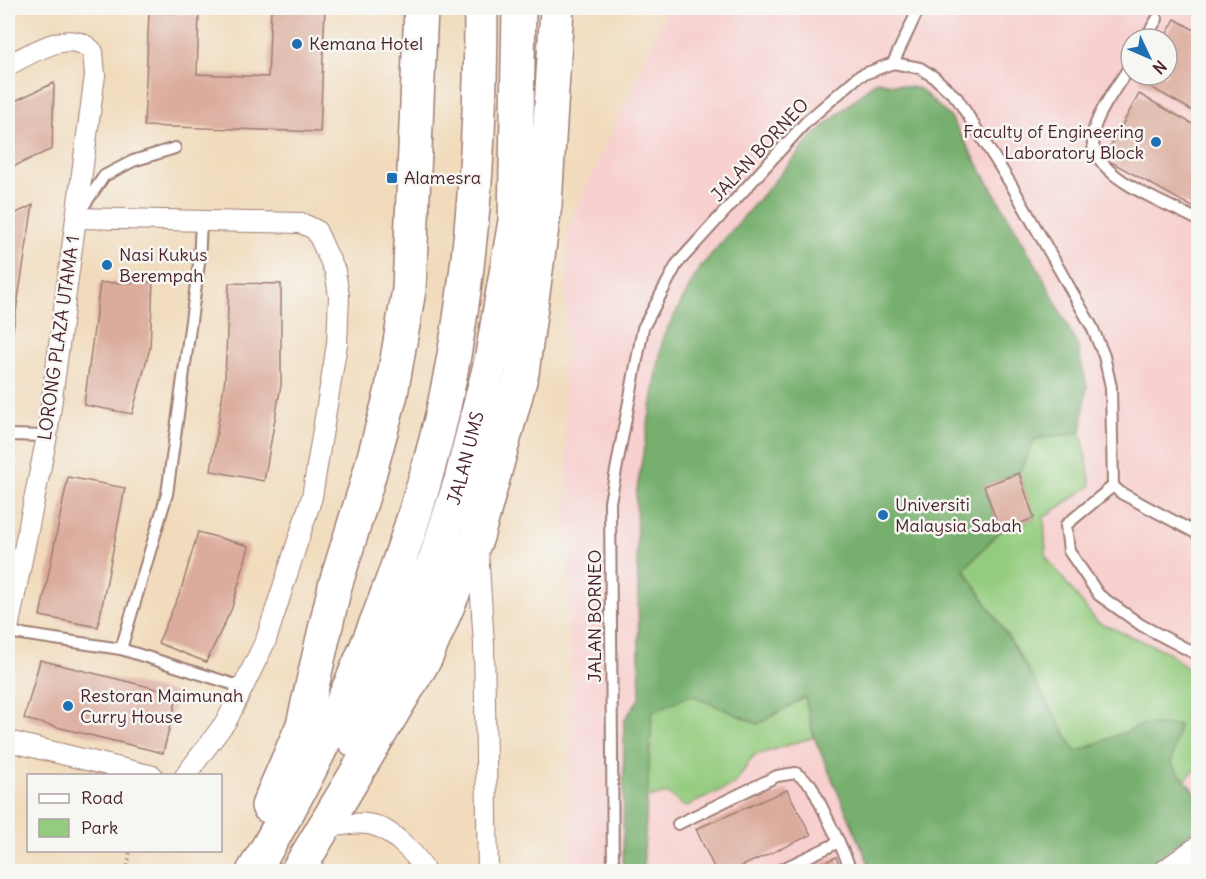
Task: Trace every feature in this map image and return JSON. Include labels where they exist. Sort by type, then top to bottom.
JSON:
[{"type":"highway","points":[[234,872],[282,778],[303,725],[335,586],[368,483],[391,394],[409,290],[421,8]]},
{"type":"highway","name":"JALAN UMS","points":[[253,872],[316,761],[368,642],[413,520],[442,414],[464,295],[481,92],[481,8]]},
{"type":"highway","name":"JALAN UMS","points":[[281,872],[328,796],[401,640],[435,560],[461,480],[492,361],[515,221],[519,8]]},
{"type":"highway","points":[[297,872],[426,657],[477,537],[522,373],[545,205],[557,8]]},
{"type":"street","name":"LORONG PLAZA UTAMA 1","points":[[8,65],[64,41],[88,47],[93,52],[95,75],[47,436],[8,630]]},
{"type":"street","points":[[76,218],[301,223],[316,230],[335,271],[339,296],[337,344],[312,497],[266,640],[227,720],[186,774]]},
{"type":"street","points":[[477,537],[484,645],[488,872]]},
{"type":"street","points":[[8,741],[145,774]]},
{"type":"street","points":[[322,829],[351,824],[375,826],[405,845],[425,872]]},
{"type":"street","points":[[1162,872],[1198,846]]},
{"type":"lane","points":[[919,8],[893,63],[920,68],[957,98],[1012,186],[1092,327],[1104,356],[1111,387],[1113,486],[1121,494],[1198,534]]},
{"type":"lane","points":[[1152,27],[1156,19]]},
{"type":"lane","name":"JALAN BORNEO","points":[[614,872],[610,502],[643,328],[677,264],[806,122],[859,76],[893,63]]},
{"type":"lane","points":[[1119,85],[1094,130],[1097,157],[1109,172],[1125,182],[1198,220]]},
{"type":"lane","points":[[76,218],[104,176],[134,161],[176,148]]},
{"type":"lane","points":[[122,650],[167,494],[199,263],[201,221]]},
{"type":"lane","points":[[8,435],[47,436]]},
{"type":"lane","points":[[1113,486],[1065,525],[1069,551],[1099,595],[1141,625],[1198,655]]},
{"type":"lane","points":[[8,630],[122,650],[242,687]]},
{"type":"lane","points":[[678,824],[777,776],[796,773],[811,785],[852,872]]},
{"type":"lane","points":[[776,872],[838,842]]},
{"type":"path","points":[[127,872],[130,852]]},
{"type":"shaded area","name":"Universiti Malaysia Sabah","points":[[666,8],[1198,8],[1198,871],[570,871],[570,665],[564,365],[568,227]]},
{"type":"green space","points":[[876,81],[920,89],[951,118],[1042,275],[1077,345],[1087,386],[1081,432],[1035,439],[1019,473],[984,486],[1000,531],[964,569],[1015,648],[1076,752],[1142,725],[1179,725],[1171,764],[1198,795],[1198,827],[1143,871],[872,871],[814,737],[805,697],[758,724],[691,695],[652,712],[643,871],[623,872],[624,721],[640,697],[636,495],[663,337],[699,269],[812,137]]},
{"type":"green space","points":[[1081,432],[1091,486],[1044,517],[1046,557],[1097,622],[1168,652],[1198,677],[1198,767],[1185,780],[1171,764],[1178,726],[1142,725],[1076,752],[1015,648],[964,569],[1000,531],[1034,518],[1019,473],[1034,439]]},
{"type":"green space","points":[[691,695],[758,724],[805,697],[814,737],[753,756],[735,784],[685,807],[667,793],[647,798],[652,711]]},
{"type":"building","name":"Kemana Hotel","points":[[271,8],[325,8],[320,132],[144,126],[149,12],[199,14],[197,74],[268,77]]},
{"type":"building","name":"Faculty of Engineering Laboratory Block","points":[[1175,19],[1198,32],[1198,114],[1151,87],[1179,87],[1179,27],[1171,27]]},
{"type":"building","points":[[54,83],[52,149],[8,169],[8,104]]},
{"type":"building","name":"Faculty of Engineering Laboratory Block","points":[[1139,94],[1198,127],[1198,210],[1104,158]]},
{"type":"building","points":[[33,205],[9,355],[8,355],[8,217]]},
{"type":"building","points":[[153,282],[150,348],[132,414],[84,405],[100,283]]},
{"type":"building","points":[[229,283],[281,284],[281,385],[264,481],[211,471],[225,378]]},
{"type":"building","points":[[1019,473],[1034,518],[1000,531],[984,486]]},
{"type":"building","points":[[68,477],[125,488],[98,627],[40,616]]},
{"type":"building","points":[[198,532],[249,546],[232,608],[206,662],[158,643],[181,590]]},
{"type":"building","points":[[40,660],[178,694],[163,753],[24,719]]},
{"type":"building","points":[[787,790],[811,835],[729,872],[716,872],[696,829]]},
{"type":"building","points":[[836,857],[842,872],[804,872]]},
{"type":"place","name":"Kemana Hotel","points":[[297,44]]},
{"type":"place","name":"Faculty of Engineering Laboratory Block","points":[[1156,142]]},
{"type":"place","name":"Alamesra","points":[[392,178]]},
{"type":"place","name":"Nasi Kukus Berempah","points":[[107,265]]},
{"type":"place","name":"Universiti Malaysia Sabah","points":[[883,515]]},
{"type":"place","name":"Restoran Maimunah Curry House","points":[[68,706]]}]
